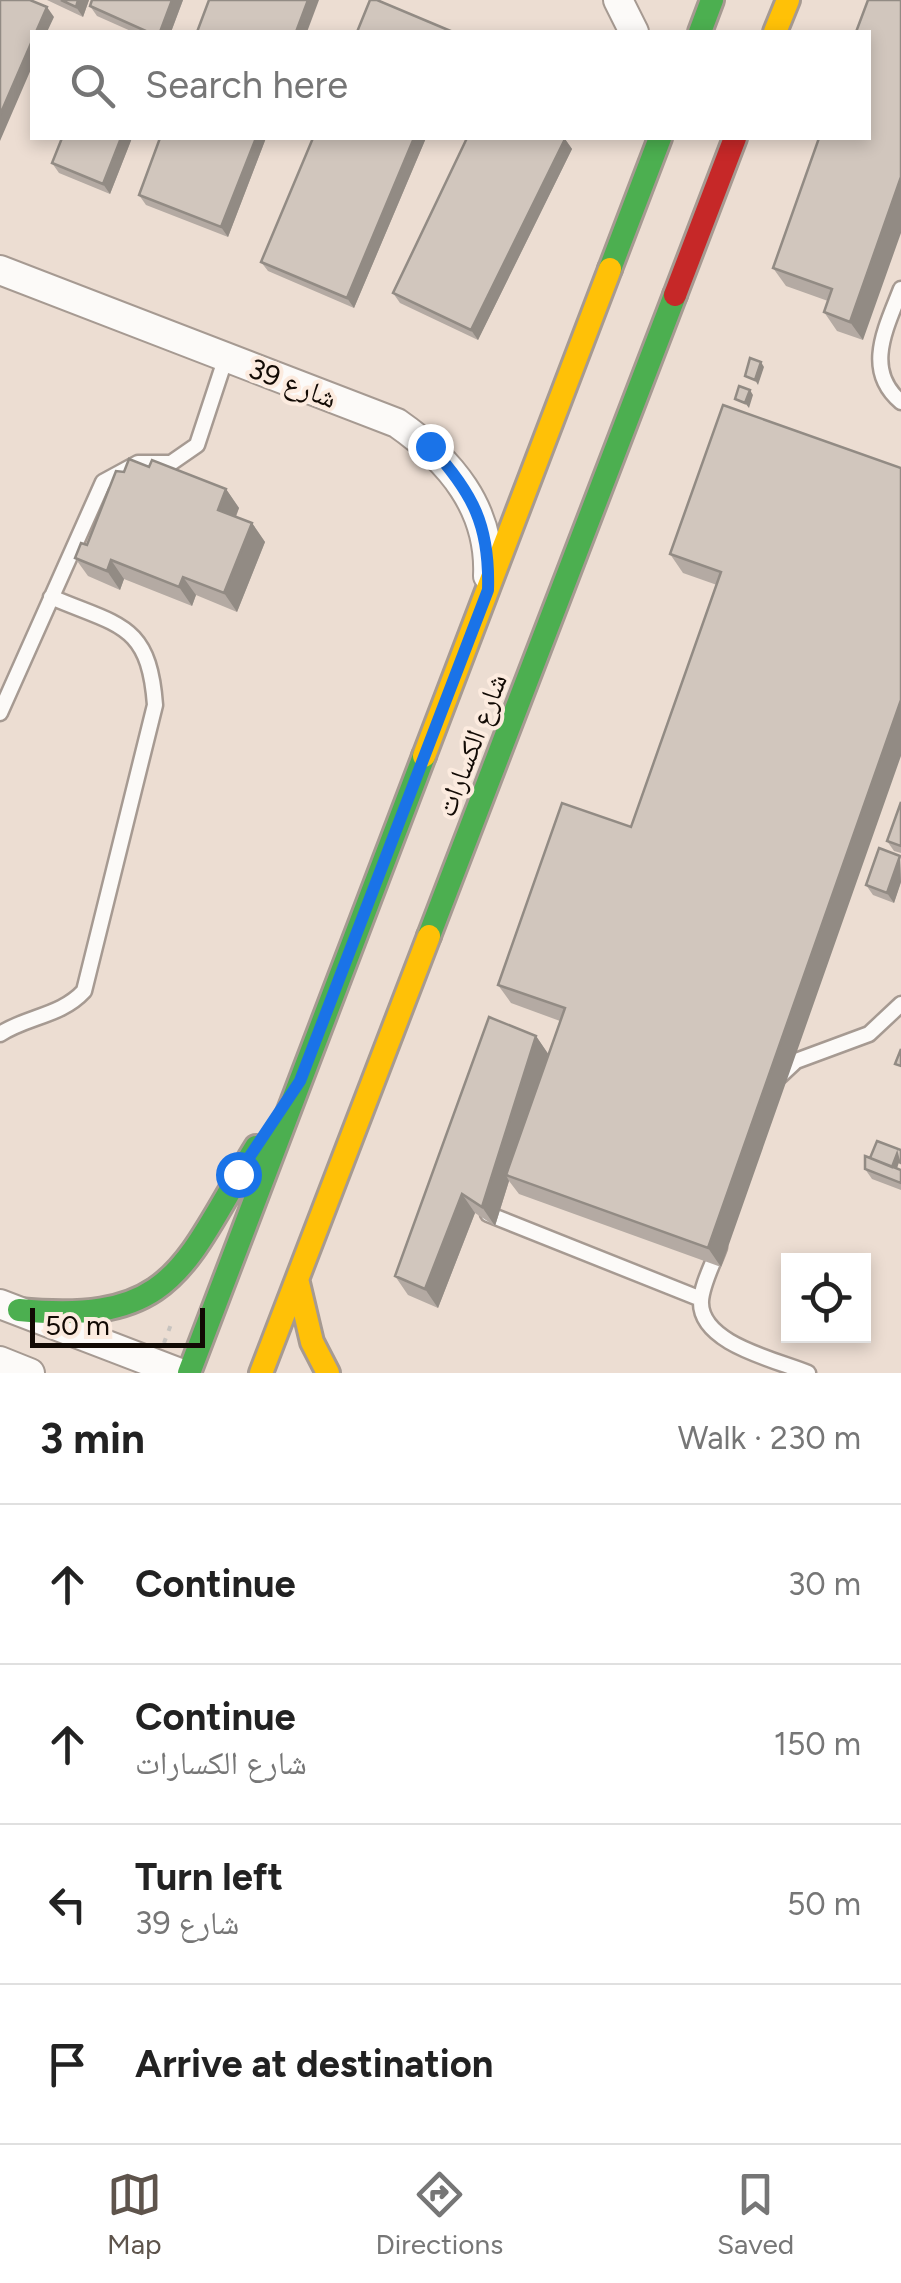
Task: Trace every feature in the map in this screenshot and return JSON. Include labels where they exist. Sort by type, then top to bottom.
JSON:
[{"type":"street","points":[[618,0],[633,30]]},
{"type":"street","points":[[701,30],[712,0]]},
{"type":"street","points":[[776,30],[788,0]]},
{"type":"street","name":"شارع الكسارات","points":[[260,1373],[298,1283],[734,140]]},
{"type":"street","name":"شارع الكسارات","points":[[189,1373],[654,144]]},
{"type":"street","name":"شارع 39","points":[[0,270],[397,423],[430,446],[458,476],[478,512],[489,551],[488,590]]},
{"type":"street","points":[[9,1307],[90,1314],[124,1308],[156,1292],[183,1267],[300,1081]]},
{"type":"street","points":[[298,1283],[312,1342],[328,1373]]},
{"type":"street","points":[[9,1307],[180,1373]]},
{"type":"street","points":[[0,1361],[30,1373]]},
{"type":"lane","points":[[901,288],[878,360],[880,377],[901,402]]},
{"type":"lane","points":[[0,714],[103,482],[138,463],[171,463],[197,445],[226,357]]},
{"type":"lane","points":[[0,1034],[20,1020],[69,1007],[84,991],[154,705],[152,663],[129,630],[51,596]]},
{"type":"lane","points":[[774,1094],[780,1075],[796,1061],[869,1034],[901,1004]]},
{"type":"lane","points":[[488,1214],[701,1299]]},
{"type":"lane","points":[[727,1224],[701,1299],[702,1316],[724,1338],[808,1373]]},
{"type":"building","points":[[0,0],[30,0],[47,7],[37,30],[30,30],[30,46],[0,115]]},
{"type":"building","points":[[92,0],[172,0],[161,30],[144,30],[90,6]]},
{"type":"building","points":[[209,0],[308,0],[297,30],[198,30]]},
{"type":"building","points":[[370,0],[377,0],[448,30],[358,30]]},
{"type":"building","points":[[868,0],[901,0],[901,177],[850,322],[824,312],[832,289],[773,268],[818,140],[871,140],[871,30],[857,30]]},
{"type":"building","points":[[61,140],[120,140],[103,184],[52,163]]},
{"type":"building","points":[[159,140],[255,140],[221,227],[139,195]]},
{"type":"building","points":[[312,140],[413,140],[347,298],[261,262]]},
{"type":"building","points":[[466,140],[565,140],[471,330],[393,293]]},
{"type":"building","points":[[750,358],[761,362],[755,380],[745,376]]},
{"type":"building","points":[[739,386],[750,390],[745,403],[735,399]]},
{"type":"building","points":[[723,405],[901,468],[901,700],[708,1248],[506,1175],[565,1008],[498,985],[562,803],[631,827],[721,572],[670,554]]},
{"type":"building","points":[[129,459],[149,467],[152,460],[226,489],[218,510],[252,523],[224,593],[183,577],[179,587],[111,560],[107,571],[75,558],[81,543],[87,545],[116,471],[124,472]]},
{"type":"building","points":[[901,802],[901,846],[887,841]]},
{"type":"building","points":[[879,848],[900,856],[887,893],[866,885]]},
{"type":"building","points":[[489,1017],[536,1036],[482,1207],[462,1194],[425,1289],[395,1276]]},
{"type":"building","points":[[877,1141],[901,1150],[901,1163],[897,1154],[892,1167],[870,1158]]},
{"type":"building","points":[[865,1156],[901,1170],[901,1183],[865,1169]]},
{"type":"traffic: fast","points":[[701,30],[712,0]]},
{"type":"traffic: fast","points":[[610,269],[659,140]]},
{"type":"traffic: fast","points":[[429,936],[675,295]]},
{"type":"traffic: fast","points":[[189,1373],[424,756]]},
{"type":"traffic: fast","points":[[19,1310],[71,1312],[112,1307],[144,1296],[169,1278],[190,1254],[256,1147]]},
{"type":"traffic: slow","points":[[776,30],[788,0]]},
{"type":"traffic: slow","points":[[424,756],[610,269]]},
{"type":"traffic: slow","points":[[261,1373],[429,936]]},
{"type":"traffic: slow","points":[[298,1283],[312,1342],[328,1373]]},
{"type":"traffic: jam","points":[[675,295],[734,140]]},
{"type":"route","points":[[238,1174],[300,1081],[488,590],[489,551],[478,512],[458,476],[430,446]]}]
